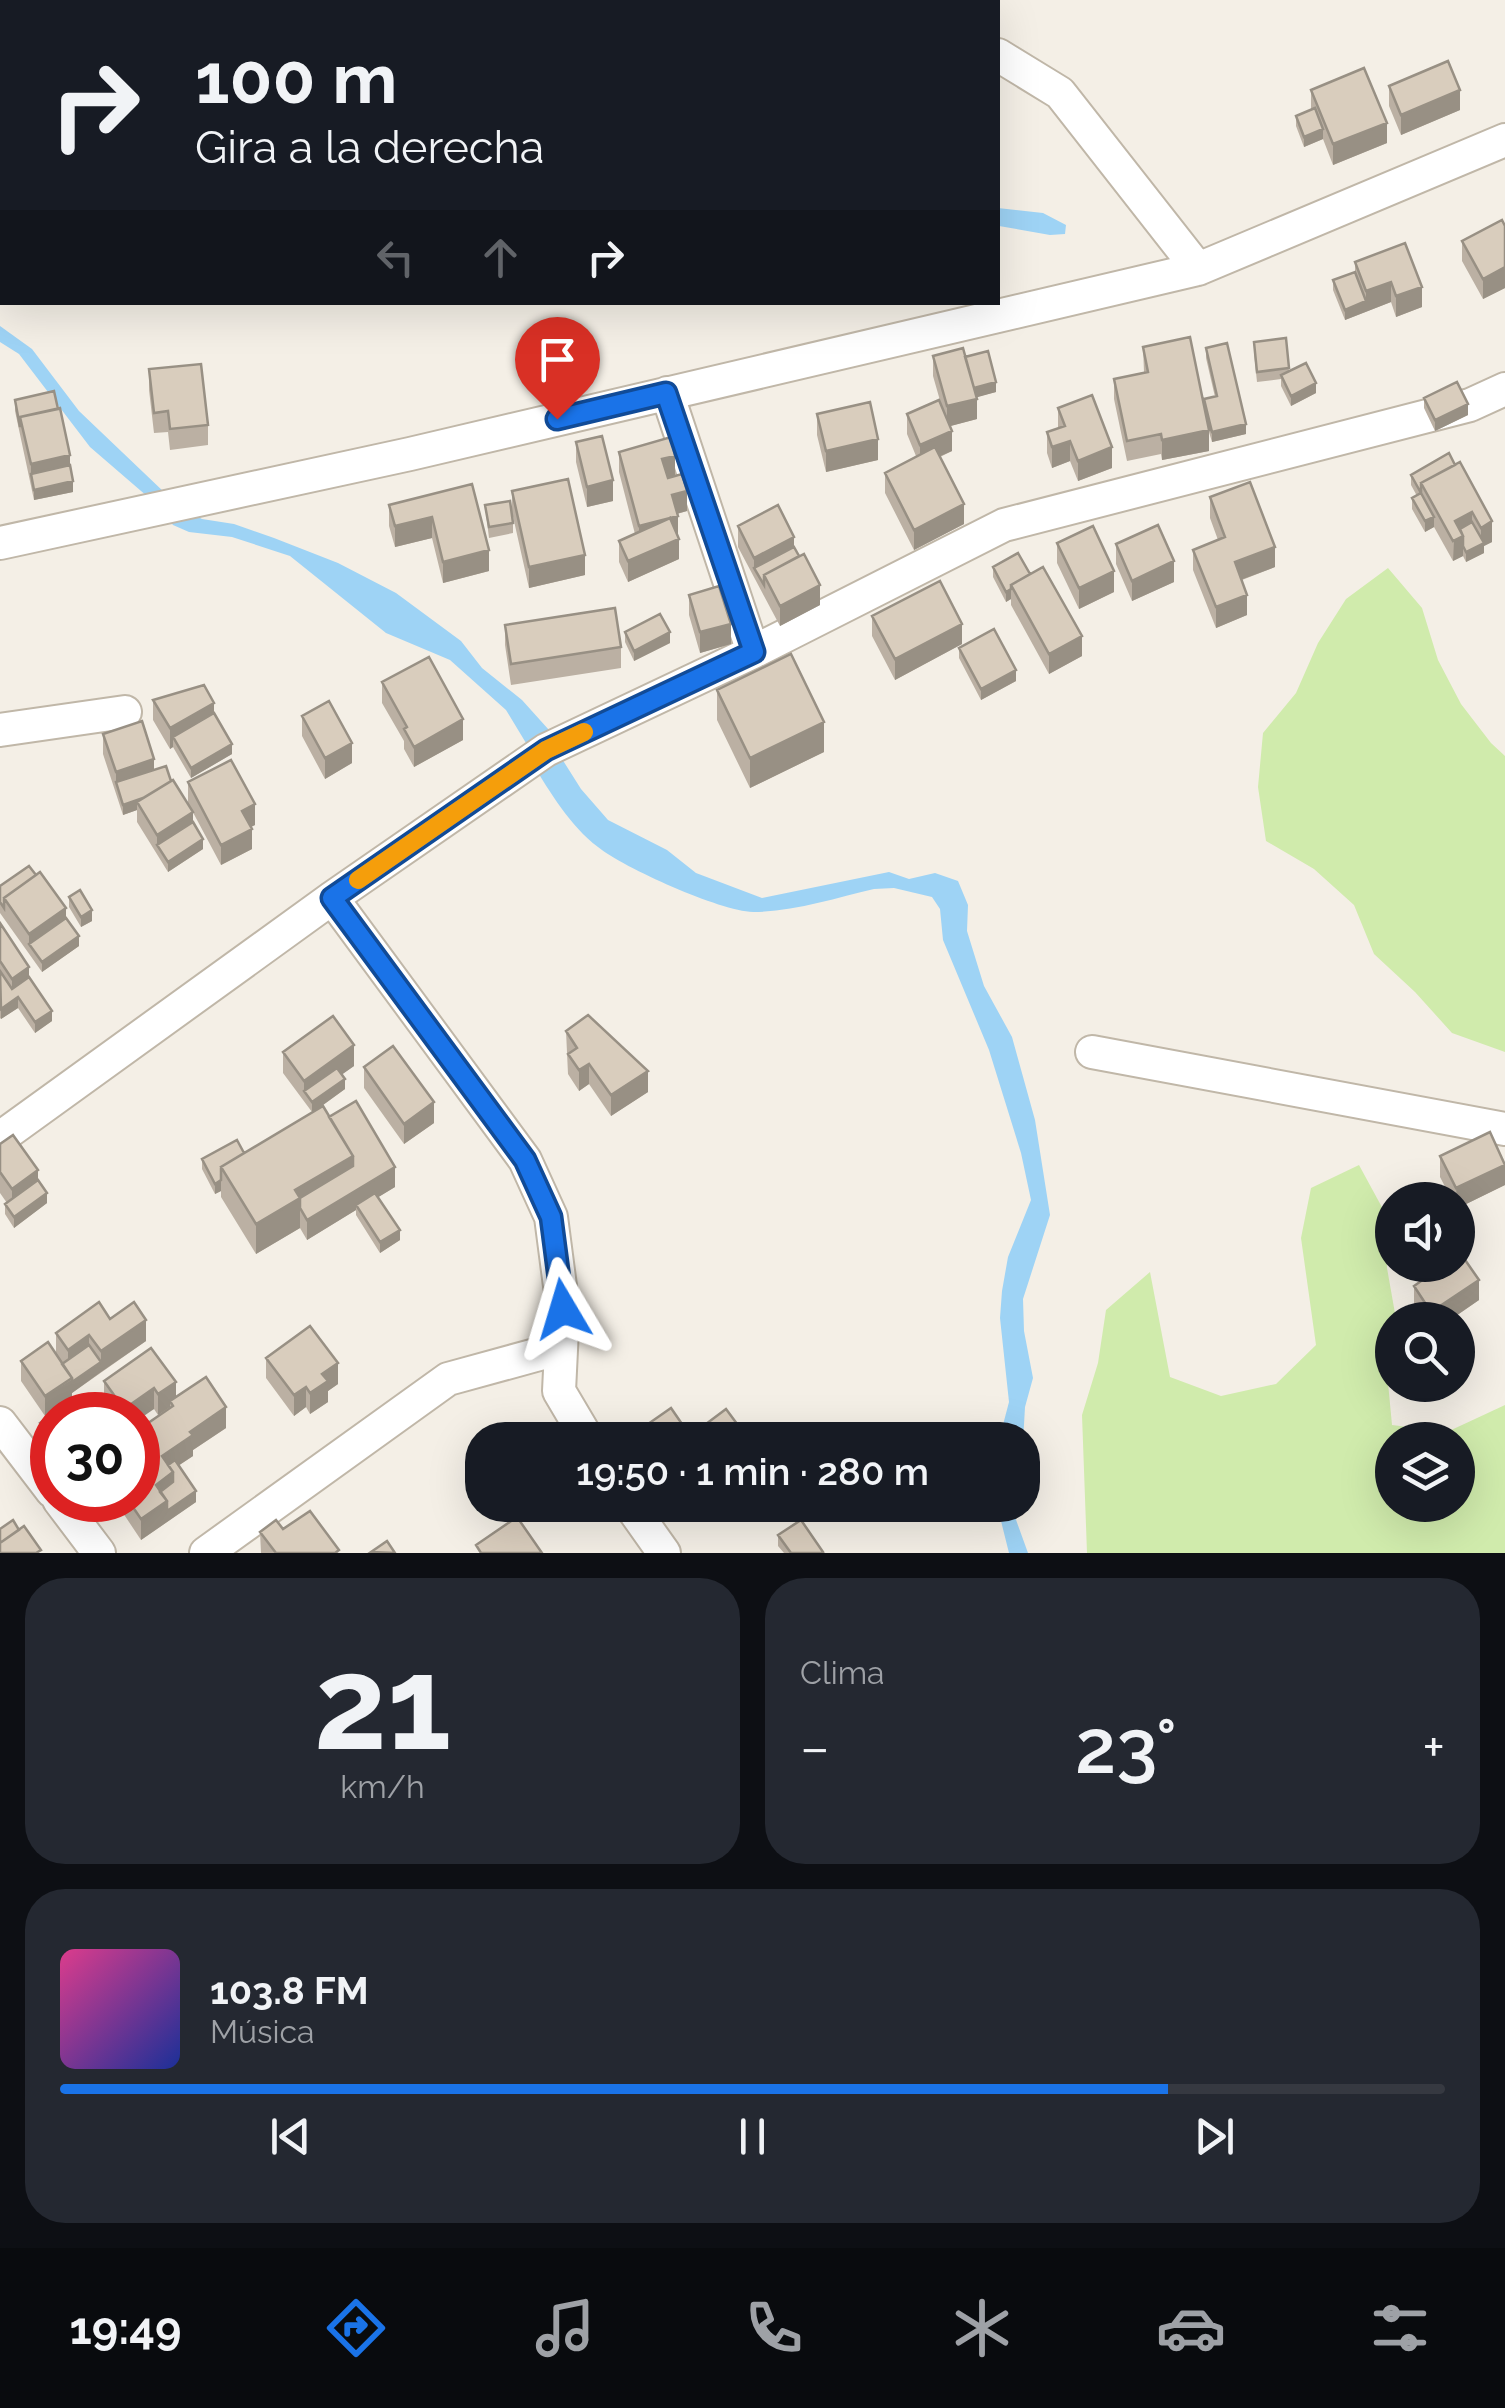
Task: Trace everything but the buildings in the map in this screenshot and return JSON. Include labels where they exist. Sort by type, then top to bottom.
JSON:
[{"type":"street","points":[[1000,56],[1060,93],[1198,268]]},
{"type":"street","points":[[0,543],[410,454],[1198,268],[1505,140]]},
{"type":"street","points":[[0,1138],[332,898],[546,750],[754,652],[1004,525],[1470,405],[1505,389]]},
{"type":"street","points":[[666,393],[754,652]]},
{"type":"street","points":[[0,730],[125,712]]},
{"type":"street","points":[[332,898],[525,1160],[551,1217],[563,1309],[559,1391],[577,1422]]},
{"type":"street","points":[[1092,1052],[1505,1129]]},
{"type":"street","points":[[206,1553],[448,1378],[561,1348]]},
{"type":"street","points":[[0,1422],[30,1462]]},
{"type":"street","points":[[76,1522],[100,1553]]},
{"type":"street","points":[[642,1522],[664,1553]]},
{"type":"green space","points":[[1388,568],[1422,608],[1438,660],[1461,704],[1505,756],[1505,1052],[1452,1033],[1374,954],[1354,905],[1314,869],[1266,841],[1258,787],[1263,733],[1296,693],[1318,643],[1346,599]]},
{"type":"green space","points":[[1359,1165],[1375,1194],[1375,1282],[1389,1282],[1393,1302],[1375,1302],[1375,1402],[1390,1402],[1392,1422],[1375,1422],[1375,1522],[1475,1522],[1475,1422],[1468,1422],[1505,1405],[1505,1553],[1087,1553],[1082,1415],[1098,1363],[1106,1310],[1150,1272],[1170,1377],[1221,1396],[1276,1384],[1316,1345],[1301,1238],[1311,1188]]},
{"type":"water","points":[[1000,208],[1043,213],[1066,225],[1065,234],[1000,226]]},
{"type":"water","points":[[0,326],[32,349],[79,411],[165,493],[148,497],[90,447],[19,354],[0,342]]},
{"type":"water","points":[[182,508],[202,519],[234,524],[338,563],[396,593],[461,641],[482,668],[522,700],[549,730],[526,743],[506,710],[450,660],[386,633],[290,556],[232,537],[189,532],[173,525],[165,516]]},
{"type":"water","points":[[557,751],[581,789],[608,820],[667,850],[696,873],[762,898],[889,872],[909,879],[935,873],[958,881],[968,905],[967,931],[984,986],[1012,1037],[1035,1120],[1050,1215],[1023,1299],[1024,1331],[1033,1378],[1024,1422],[1004,1422],[1009,1402],[1000,1318],[1008,1257],[1031,1200],[1021,1153],[989,1050],[943,940],[940,909],[932,897],[894,888],[874,889],[799,907],[753,912],[696,897],[650,877],[598,847],[561,808],[532,763]]},
{"type":"water","points":[[1001,1522],[1017,1522],[1028,1553],[1009,1553]]},
{"type":"slow traffic","points":[[358,880],[546,750],[584,732]]},
{"type":"route","points":[[557,419],[666,393],[754,652],[546,750],[332,898],[525,1160],[551,1217],[563,1309]]}]
